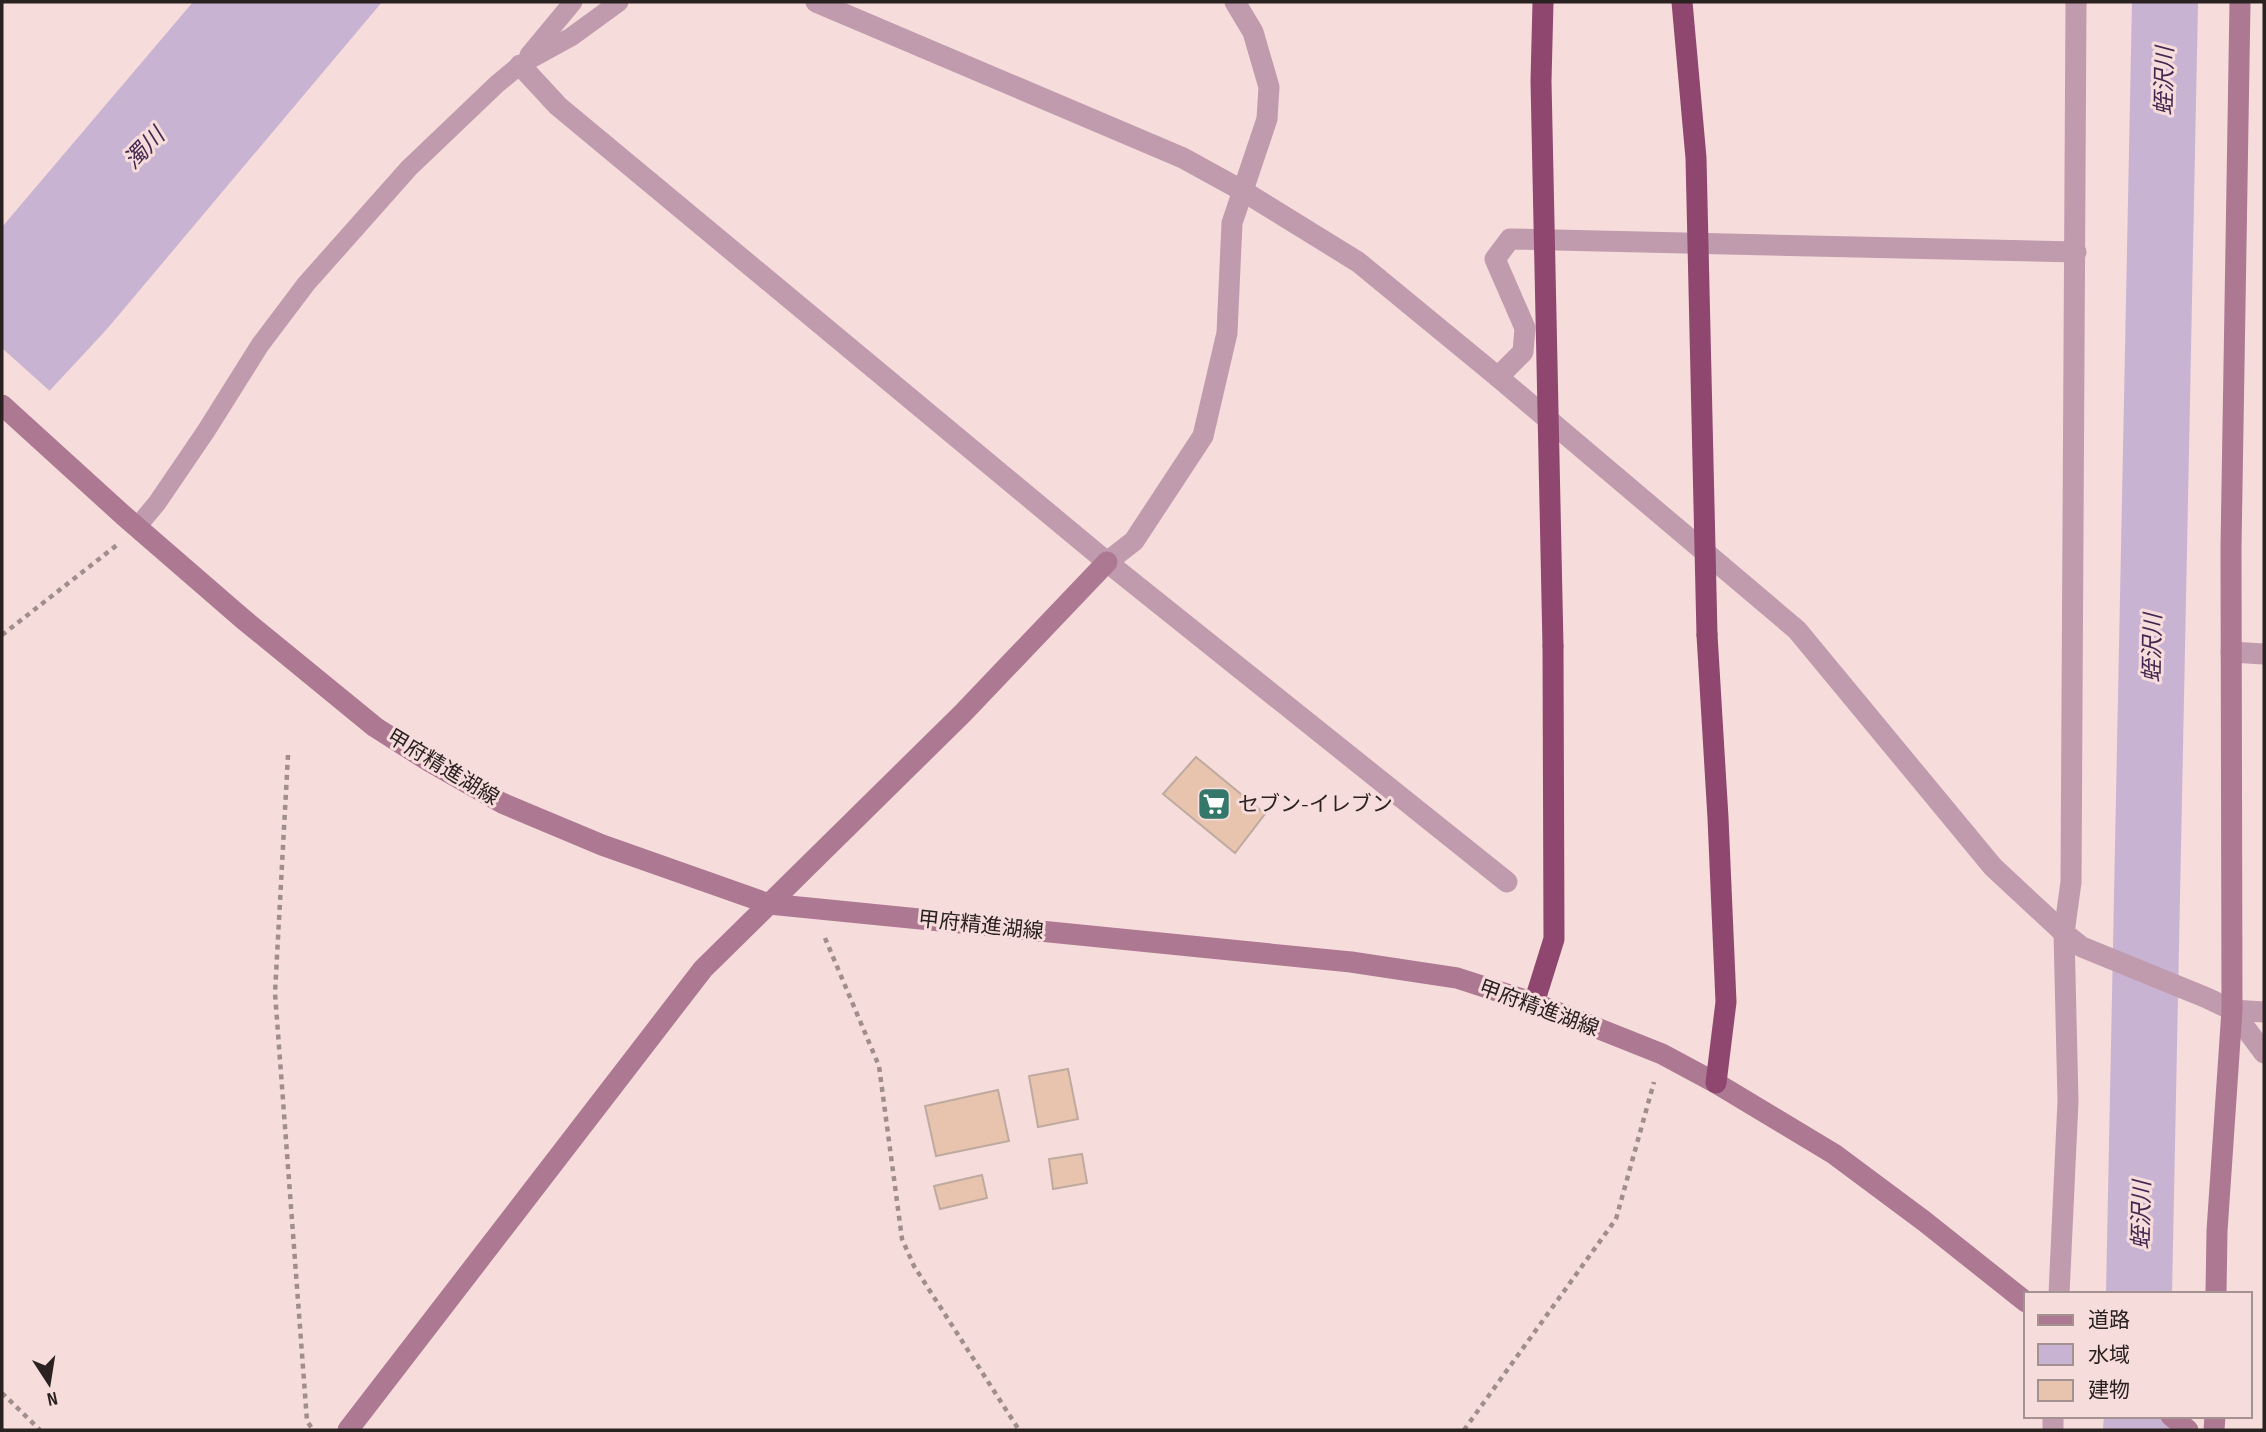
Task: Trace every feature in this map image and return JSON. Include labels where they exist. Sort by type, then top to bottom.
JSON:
[{"type":"highway","points":[[1534,1003],[1554,939],[1553,646],[1541,82],[1543,2]]},
{"type":"highway","points":[[1682,2],[1696,158],[1707,635],[1726,1002],[1716,1083]]},
{"type":"street","points":[[816,2],[1183,158],[1243,191],[1358,262],[1797,630],[1993,867],[2064,933],[2082,947],[2231,1010],[2264,1012]]},
{"type":"street","points":[[348,1430],[703,969],[963,713],[1107,562],[1134,541],[1203,436],[1227,332],[1232,223],[1267,119],[1269,87],[1253,32],[1234,2]]},
{"type":"street","points":[[2059,1292],[2068,1101],[2064,933],[2071,882],[2076,2]]},
{"type":"street","points":[[2216,1292],[2217,1231],[2231,1010],[2231,652],[2240,2]]},
{"type":"street","points":[[520,65],[558,106],[1107,562],[1507,882]]},
{"type":"street","points":[[1498,377],[1522,352],[1525,328],[1495,259],[1510,239],[2076,252]]},
{"type":"street","name":"甲府精進湖線","points":[[2,405],[243,619],[375,726],[430,762],[502,803],[589,840],[769,904],[1351,962],[1457,978],[1534,1003],[1662,1054],[1834,1154],[2024,1299]]},
{"type":"street","points":[[2231,652],[2264,654]]},
{"type":"street","points":[[2231,1010],[2264,1053]]},
{"type":"street","points":[[2173,1418],[2188,1430]]},
{"type":"lane","points":[[130,521],[157,503],[260,345],[306,285],[409,168],[520,65],[573,2]]},
{"type":"lane","points":[[520,65],[571,37],[619,2]]},
{"type":"path","points":[[2,635],[130,521]]},
{"type":"path","points":[[288,755],[275,993],[307,1421],[313,1430]]},
{"type":"path","points":[[813,908],[879,1066],[902,1239],[914,1266],[1019,1430]]},
{"type":"path","points":[[1464,1430],[1616,1219],[1662,1054]]},
{"type":"path","points":[[2,1394],[40,1430]]},
{"type":"water","name":"濁川","points":[[193,2],[382,2],[107,329],[2,442],[2,227]]},
{"type":"pier","points":[[2,348],[52,393],[2,446]]},
{"type":"building","name":"セブン-イレブン","points":[[1196,757],[1265,814],[1235,853],[1163,794]]},
{"type":"building","points":[[1068,1069],[1078,1119],[1038,1127],[1029,1076]]},
{"type":"building","points":[[998,1090],[1009,1141],[936,1156],[925,1106]]},
{"type":"building","points":[[1082,1154],[1087,1183],[1053,1189],[1049,1159]]},
{"type":"building","points":[[982,1175],[987,1198],[940,1209],[934,1186]]},
{"type":"waterway","name":"蛭沢川","points":[[2139,1292],[2165,2]]},
{"type":"waterway","name":"蛭沢川","points":[[2136,1430],[2137,1418]]},
{"type":"place","name":"セブン-イレブン","points":[[1214,804]]}]
